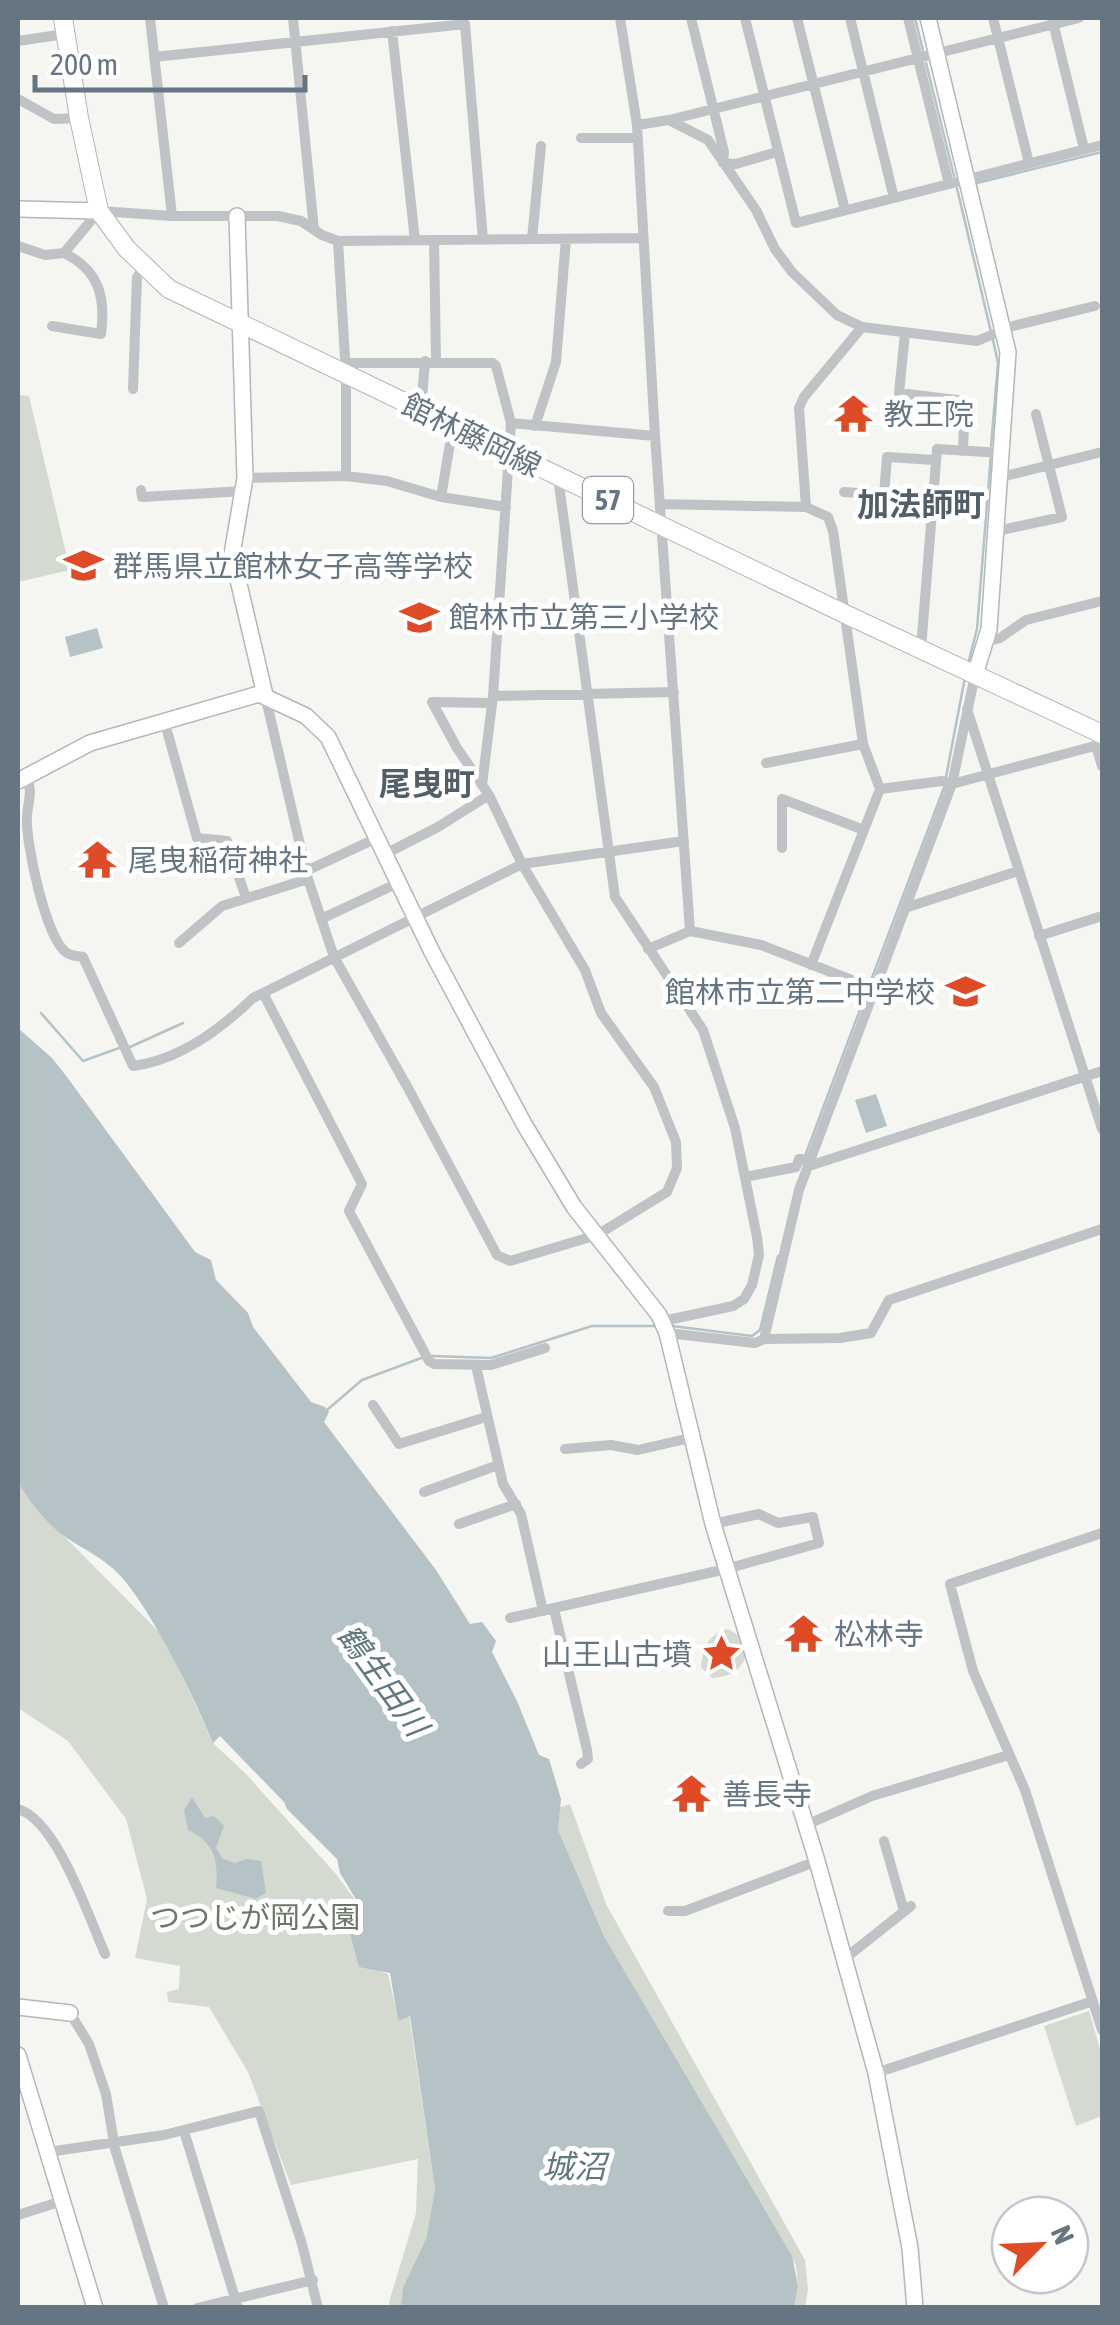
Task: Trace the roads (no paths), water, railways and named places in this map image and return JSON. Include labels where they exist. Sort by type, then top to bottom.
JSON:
[{"type":"main road","name":"館林藤岡線","points":[[64,26],[99,211],[144,268],[169,289],[346,369],[453,426],[976,675],[1100,741]]},
{"type":"street","points":[[150,18],[172,216]]},
{"type":"street","points":[[294,18],[314,230]]},
{"type":"street","points":[[367,18],[368,33]]},
{"type":"street","points":[[620,18],[636,124],[690,931]]},
{"type":"street","points":[[692,18],[724,152],[723,163]]},
{"type":"street","points":[[745,18],[796,222],[1102,144]]},
{"type":"street","points":[[797,18],[844,210]]},
{"type":"street","points":[[850,18],[894,198]]},
{"type":"street","points":[[908,18],[948,184]]},
{"type":"street","points":[[764,1340],[799,1190],[952,784],[966,708],[986,642],[1009,372],[1005,331],[928,18]]},
{"type":"street","points":[[993,18],[1029,163]]},
{"type":"street","points":[[636,124],[670,120],[1052,20],[1080,18]]},
{"type":"street","points":[[1052,20],[1084,150]]},
{"type":"street","points":[[154,57],[465,24],[483,240]]},
{"type":"street","points":[[18,41],[64,26]]},
{"type":"street","points":[[392,31],[415,240]]},
{"type":"street","points":[[18,99],[54,119],[79,118]]},
{"type":"street","points":[[670,120],[708,140],[792,272],[837,315],[862,327],[978,341],[1095,306]]},
{"type":"street","points":[[581,138],[637,138]]},
{"type":"street","points":[[532,239],[541,146]]},
{"type":"street","points":[[723,163],[736,164],[777,152]]},
{"type":"street","points":[[18,210],[292,218],[338,240],[643,238]]},
{"type":"street","points":[[64,253],[99,211]]},
{"type":"street","points":[[237,216],[244,485],[232,554],[307,875],[334,956],[497,1255],[510,1261],[597,1236],[667,1192],[677,1168],[676,1142],[654,1087],[601,1013],[585,970],[522,864],[486,790],[432,702],[674,692]]},
{"type":"street","points":[[535,426],[556,362],[566,239]]},
{"type":"street","points":[[338,240],[346,369],[346,476]]},
{"type":"street","points":[[421,410],[430,361],[434,240]]},
{"type":"street","points":[[18,246],[45,255],[64,253],[84,264],[96,280],[103,298],[100,334],[52,326]]},
{"type":"street","points":[[133,389],[137,277],[144,268]]},
{"type":"street","points":[[806,507],[798,408],[862,327]]},
{"type":"street","points":[[904,333],[899,393],[966,401],[963,450]]},
{"type":"street","points":[[178,943],[222,906],[438,828],[486,790],[510,422],[493,363],[430,361],[346,369]]},
{"type":"street","points":[[997,531],[1062,517],[1036,414]]},
{"type":"street","points":[[510,422],[654,436]]},
{"type":"street","points":[[440,497],[453,426]]},
{"type":"street","points":[[921,649],[936,449],[1003,453]]},
{"type":"street","points":[[1001,478],[1102,452]]},
{"type":"street","points":[[884,495],[888,457],[935,460]]},
{"type":"street","points":[[141,490],[142,496],[346,476],[387,480],[440,497],[506,507]]},
{"type":"street","points":[[558,476],[615,897],[703,1030],[736,1128],[758,1255],[752,1285],[744,1299],[665,1327]]},
{"type":"street","points":[[844,492],[933,498]]},
{"type":"street","points":[[660,504],[806,507],[828,517],[832,527],[863,744],[880,789],[811,965]]},
{"type":"street","points":[[986,642],[1000,638],[1026,620],[1102,601]]},
{"type":"street","points":[[684,842],[522,864],[414,917],[334,956],[253,998],[219,1031],[169,1055],[133,1066],[82,957],[67,953],[53,936],[26,816],[32,789],[22,779],[90,743],[254,694],[264,694],[324,730],[414,917],[524,1124],[566,1194],[665,1327],[713,1524],[817,1860],[876,2073],[908,2234],[914,2308]]},
{"type":"street","points":[[966,708],[1102,1129]]},
{"type":"street","points":[[164,720],[197,838],[227,841],[246,898]]},
{"type":"street","points":[[880,789],[952,784],[1100,741],[1102,766]]},
{"type":"street","points":[[766,763],[863,744]]},
{"type":"street","points":[[782,848],[782,800],[864,830]]},
{"type":"street","points":[[905,908],[1018,871]]},
{"type":"street","points":[[321,919],[398,883]]},
{"type":"street","points":[[1040,936],[1102,916]]},
{"type":"street","points":[[648,949],[690,931],[761,946],[876,989]]},
{"type":"street","points":[[263,993],[362,1184],[349,1211],[351,1218],[374,1254],[426,1356],[434,1364],[476,1366],[501,1363],[545,1348]]},
{"type":"street","points":[[744,1177],[796,1167],[799,1159],[810,1163],[1102,1072]]},
{"type":"street","points":[[665,1327],[755,1343],[871,1333],[889,1300],[1102,1229]]},
{"type":"street","points":[[476,1366],[503,1484],[516,1504],[587,1750],[588,1759],[581,1764]]},
{"type":"street","points":[[373,1405],[399,1444],[486,1417]]},
{"type":"street","points":[[565,1449],[611,1445],[638,1450],[690,1438]]},
{"type":"street","points":[[424,1492],[498,1465]]},
{"type":"street","points":[[458,1524],[516,1504]]},
{"type":"street","points":[[510,1618],[726,1569],[820,1543],[813,1517],[778,1523],[759,1514],[713,1524]]},
{"type":"street","points":[[1102,1533],[950,1584],[974,1671],[1024,1790],[1102,2030]]},
{"type":"street","points":[[806,1826],[872,1796],[1009,1755]]},
{"type":"street","points":[[18,1808],[38,1820],[62,1857],[104,1954]]},
{"type":"street","points":[[842,1961],[908,1909],[884,1841]]},
{"type":"street","points":[[668,1911],[685,1911],[817,1860]]},
{"type":"street","points":[[876,2073],[1093,2001]]},
{"type":"street","points":[[18,2008],[70,2013],[89,2044],[106,2094],[113,2141],[164,2308]]},
{"type":"street","points":[[18,2055],[95,2308]]},
{"type":"street","points":[[48,2152],[184,2130],[259,2111],[313,2280],[318,2308]]},
{"type":"street","points":[[184,2130],[236,2303]]},
{"type":"street","points":[[18,2215],[62,2201]]},
{"type":"street","points":[[197,2308],[236,2303],[313,2280]]},
{"type":"water","points":[[97,628],[103,648],[70,657],[65,637]]},
{"type":"water","name":"城沼","points":[[18,1028],[52,1058],[195,1252],[211,1260],[216,1280],[248,1313],[253,1327],[311,1402],[329,1412],[324,1422],[436,1570],[470,1624],[482,1622],[496,1641],[492,1652],[539,1755],[549,1759],[561,1799],[558,1830],[604,1936],[792,2256],[798,2286],[794,2307],[401,2307],[403,2288],[426,2239],[435,2189],[410,2016],[398,2021],[390,1973],[359,1967],[348,1926],[363,1911],[340,1873],[337,1859],[220,1736],[213,1743],[174,1659],[125,1581],[104,1561],[51,1525],[19,1484]]},
{"type":"water","points":[[876,1094],[887,1126],[866,1133],[855,1100]]},
{"type":"water","points":[[192,1797],[205,1818],[214,1816],[224,1826],[216,1848],[223,1859],[235,1863],[246,1859],[261,1861],[266,1893],[256,1899],[216,1888],[213,1853],[204,1840],[188,1830],[184,1810]]},
{"type":"waterway","points":[[915,18],[924,55]]},
{"type":"waterway","points":[[926,63],[954,176]]},
{"type":"waterway","points":[[973,184],[1102,152]]},
{"type":"waterway","points":[[956,184],[991,332]]},
{"type":"waterway","points":[[991,446],[998,363],[993,340]]},
{"type":"waterway","points":[[968,664],[977,629],[991,454]]},
{"type":"waterway","points":[[946,777],[965,677]]},
{"type":"waterway","points":[[870,983],[945,785]]},
{"type":"waterway","points":[[805,1156],[867,991]]},
{"type":"waterway","points":[[41,1013],[83,1061],[122,1047]]},
{"type":"waterway","points":[[130,1047],[183,1023]]},
{"type":"waterway","points":[[672,1326],[752,1336],[760,1330],[778,1256]]},
{"type":"waterway","points":[[432,1356],[491,1358],[592,1326],[654,1326]]},
{"type":"waterway","points":[[327,1410],[362,1380],[424,1357]]},
{"type":"place","name":"教王院","points":[[854,414]]},
{"type":"place","name":"群馬県立館林女子高等学校","points":[[83,566]]},
{"type":"place","name":"館林市立第三小学校","points":[[419,617]]},
{"type":"place","name":"尾曳稲荷神社","points":[[98,860]]},
{"type":"place","name":"館林市立第二中学校","points":[[965,992]]},
{"type":"place","name":"松林寺","points":[[804,1634]]},
{"type":"place","name":"山王山古墳","points":[[722,1654]]},
{"type":"place","name":"善長寺","points":[[692,1794]]},
{"type":"district","name":"加法師町","points":[[921,504]]},
{"type":"district","name":"尾曳町","points":[[427,783]]},
{"type":"water label","name":"鶴生田川","points":[[383,1680]]},
{"type":"park label","name":"つつじが岡公園","points":[[255,1917]]}]
